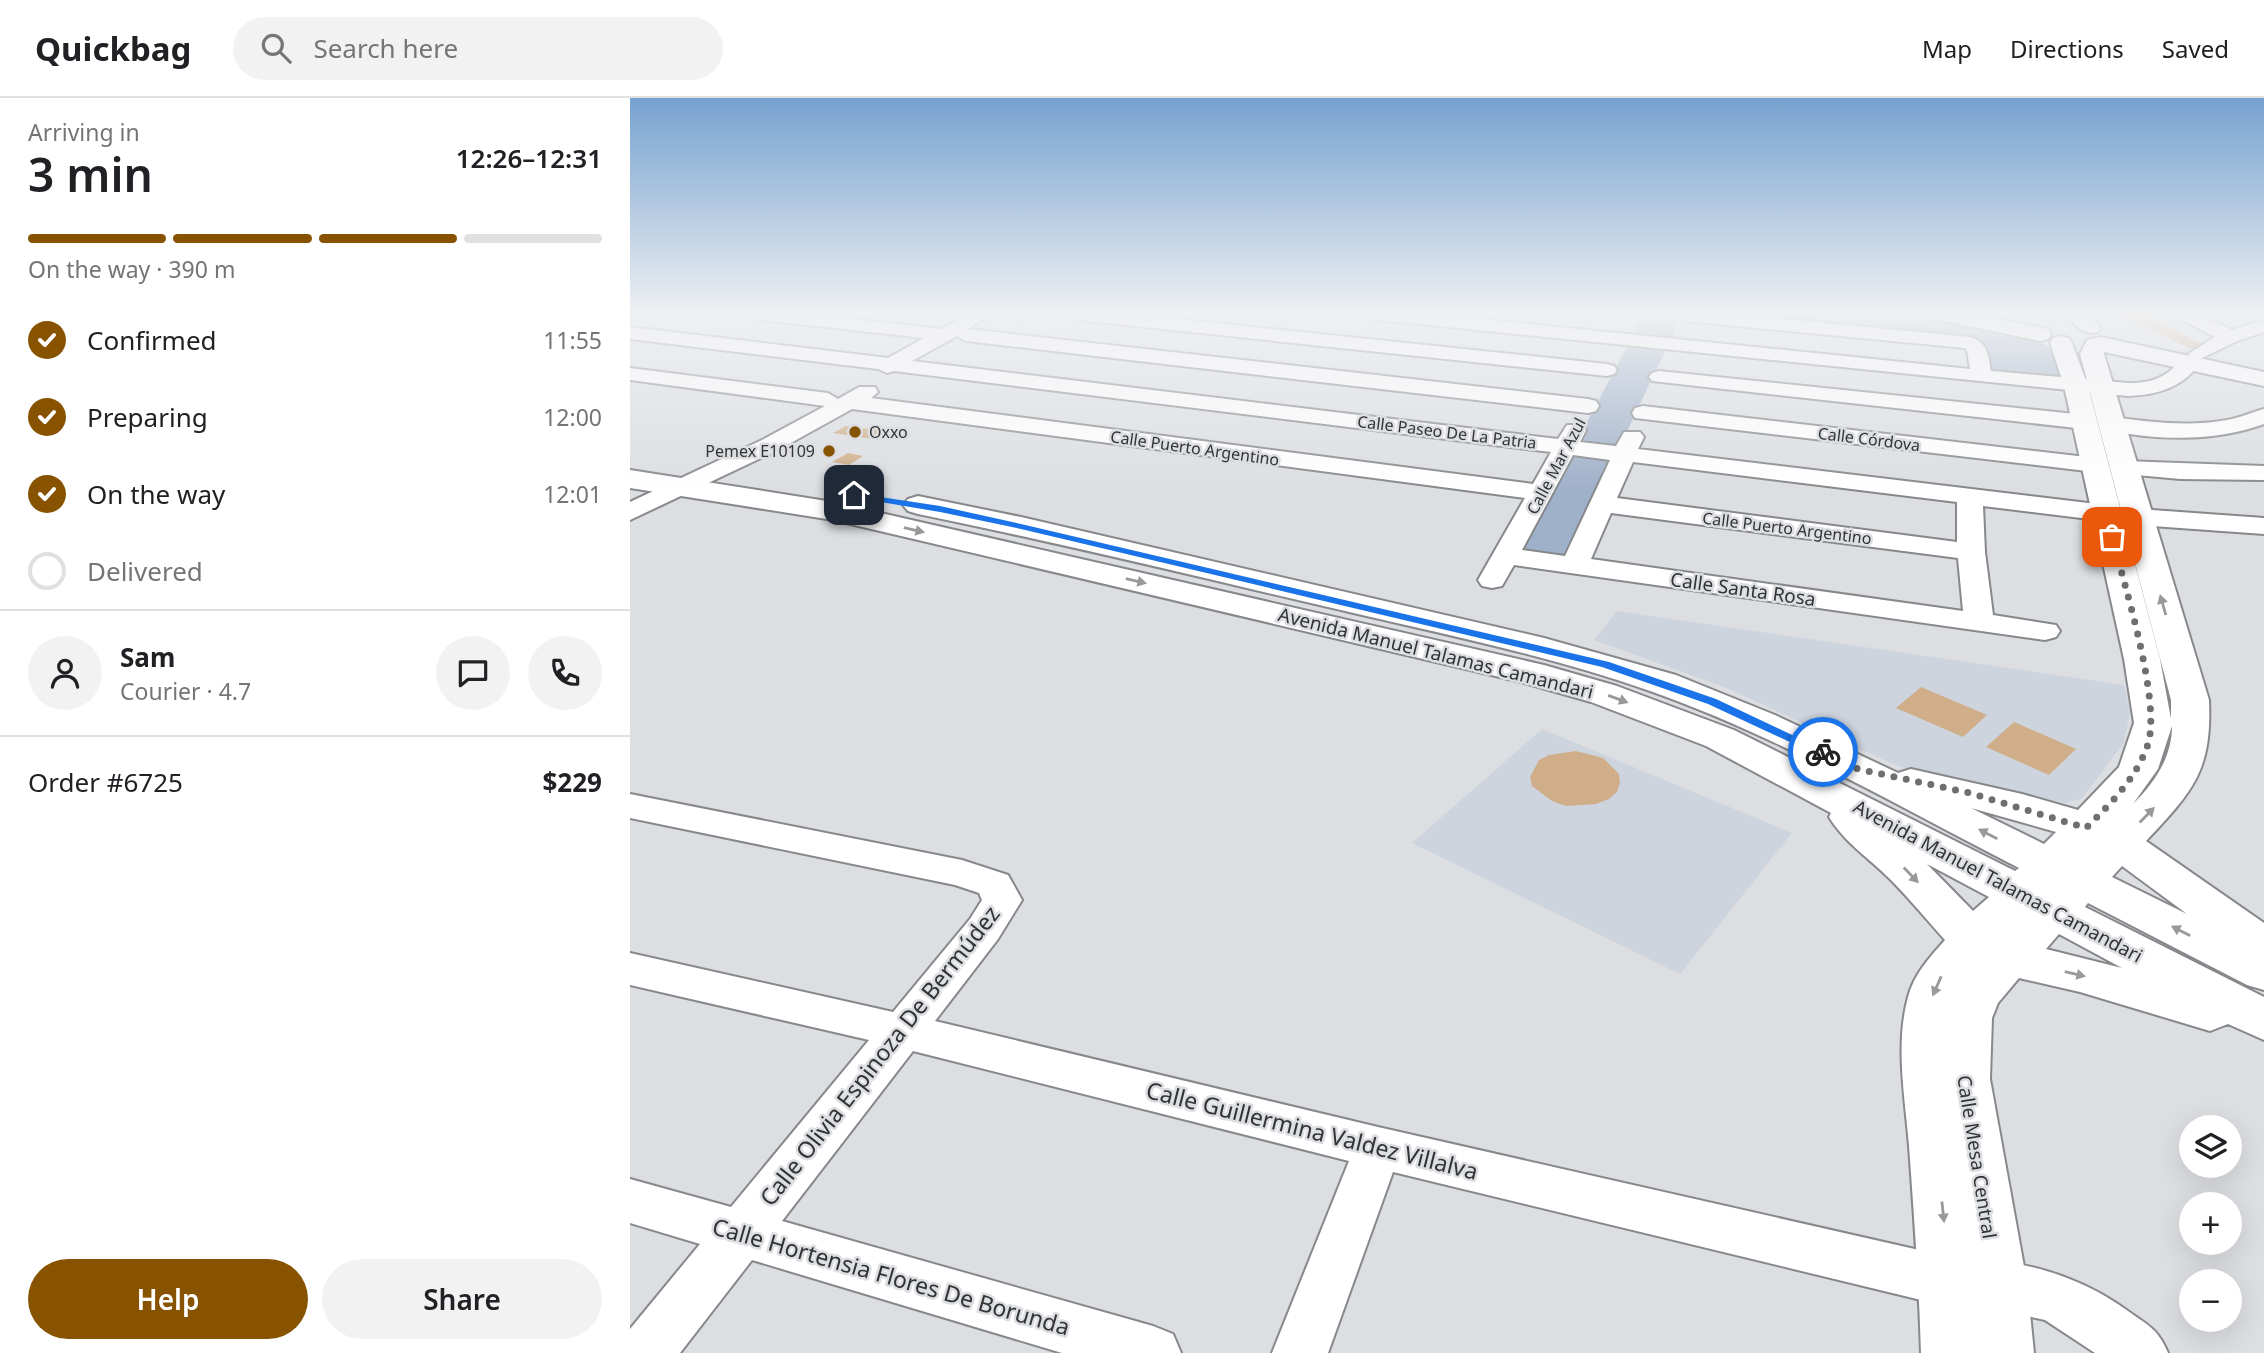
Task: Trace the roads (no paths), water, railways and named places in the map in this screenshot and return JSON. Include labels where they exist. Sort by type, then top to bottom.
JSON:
[{"type":"main road","name":"Calle Mesa Central","points":[[2078,373],[2089,387]]},
{"type":"main road","name":"Calle Mesa Central","points":[[2090,373],[2089,387],[2122,515],[2153,723],[2148,746],[2138,769],[2123,790],[2102,836]]},
{"type":"main road","points":[[2241,373],[2264,379]]},
{"type":"main road","name":"Avenida Manuel Talamas Camandari","points":[[630,460],[663,489],[951,511],[1606,664],[1712,701],[1843,781],[2051,887],[2264,1020]]},
{"type":"main road","name":"Calle Mesa Central","points":[[1953,1353],[1973,1282],[1963,1079],[1964,1042],[1967,1018],[1991,949],[2102,836],[2157,804],[2183,769],[2191,732],[2190,700],[2122,515]]},
{"type":"main road","points":[[2153,723],[2191,732]]},
{"type":"main road","points":[[1843,781],[1970,793],[2102,836],[2264,947]]},
{"type":"main road","points":[[1843,781],[1870,839],[1991,949],[2203,1009],[2264,1033]]},
{"type":"main road","name":"Avenida Manuel Talamas Camandari","points":[[2051,887],[2264,972]]},
{"type":"main road","name":"Calle Mesa Central","points":[[1973,1282],[2002,1353]]},
{"type":"street","points":[[663,489],[839,401],[889,373]]},
{"type":"street","name":"Calle Paseo De La Patria","points":[[956,373],[2122,515],[2264,526]]},
{"type":"street","points":[[1174,445],[1255,373]]},
{"type":"street","points":[[1291,373],[1588,406]]},
{"type":"street","name":"Calle Mar Azul","points":[[1500,568],[1606,373]]},
{"type":"street","points":[[1574,566],[1661,373]]},
{"type":"street","points":[[1957,373],[2133,390],[2161,386],[2181,373]]},
{"type":"street","name":"Calle Puerto Argentino","points":[[630,374],[1541,493]]},
{"type":"street","points":[[1659,377],[2159,429],[2203,429],[2238,425],[2264,415]]},
{"type":"street","name":"Calle Córdova","points":[[1643,413],[2110,466],[2180,472],[2264,473]]},
{"type":"street","points":[[1970,497],[1971,552],[1979,622]]},
{"type":"street","name":"Calle Puerto Argentino","points":[[1602,504],[1971,552]]},
{"type":"street","name":"Calle Santa Rosa","points":[[1500,568],[1574,566],[2045,631]]},
{"type":"street","name":"Calle Olivia Espinoza De Bermúdez","points":[[635,813],[962,873],[994,884],[1002,900],[903,1031],[646,1353]]},
{"type":"street","name":"Calle Guillermina Valdez Villalva","points":[[630,969],[903,1031],[1378,1148],[1973,1282],[2050,1295],[2092,1319],[2140,1353]]},
{"type":"street","points":[[1300,1353],[1378,1148]]},
{"type":"street","name":"Calle Hortensia Flores De Borunda","points":[[630,1201],[1153,1353]]},
{"type":"place","name":"Oxxo","points":[[855,432]]},
{"type":"place","name":"Pemex E10109","points":[[829,451]]}]
